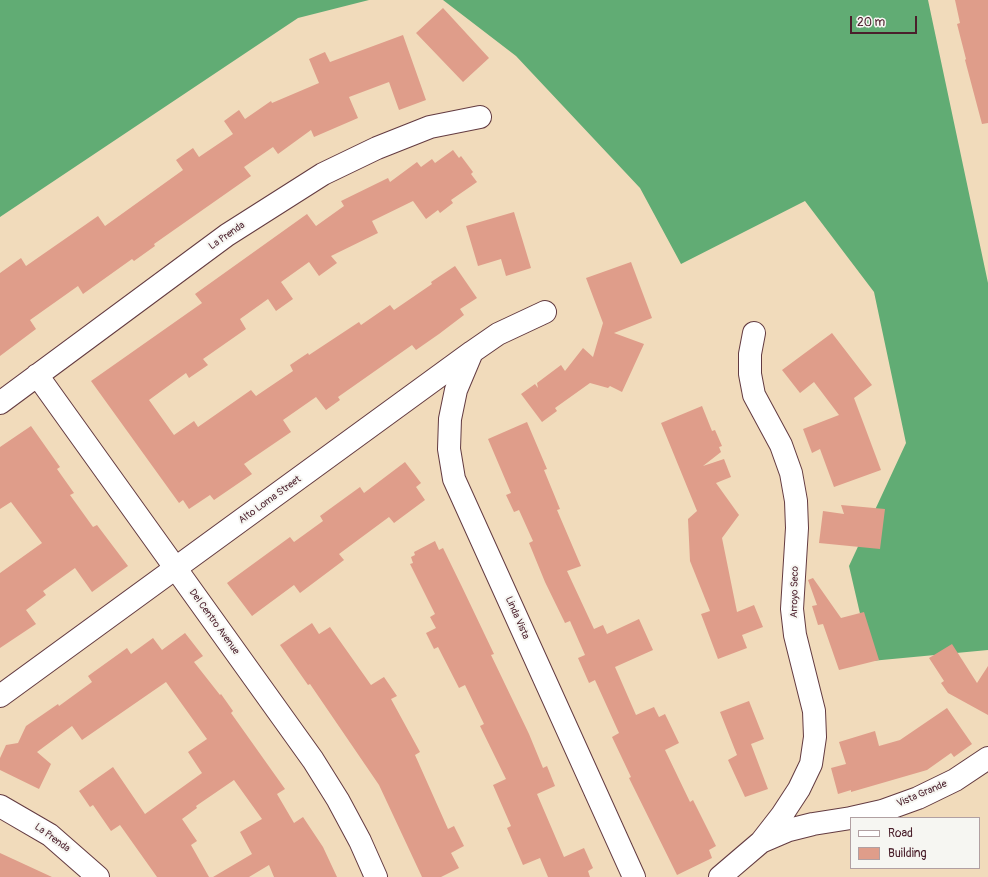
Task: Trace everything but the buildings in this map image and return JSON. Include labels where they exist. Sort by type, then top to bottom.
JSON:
[{"type":"street","name":"La Prenda","points":[[0,403],[227,235],[323,174],[377,148],[430,127],[480,117]]},
{"type":"street","name":"Alto Loma Street","points":[[0,696],[472,352],[498,334],[545,312]]},
{"type":"street","name":"Arroyo Seco","points":[[754,333],[750,354],[750,374],[754,395],[781,445],[791,473],[796,501],[798,528],[792,609],[795,635],[814,711],[816,737],[811,764],[799,789],[782,815],[761,842]]},
{"type":"street","name":"Linda Vista","points":[[472,352],[456,390],[450,419],[449,449],[454,479],[634,877]]},
{"type":"street","name":"Del Centro Avenue","points":[[37,376],[313,760],[360,840],[376,877]]},
{"type":"street","name":"Vista Grande","points":[[855,817],[882,811],[918,798],[955,780],[988,758]]},
{"type":"street","name":"La Prenda","points":[[0,806],[50,835],[86,864],[98,877]]},
{"type":"street","name":"Vista Grande","points":[[720,877],[761,842],[789,830],[813,824],[850,818]]},
{"type":"green space","points":[[0,0],[369,0],[298,18],[0,217]]},
{"type":"green space","points":[[443,0],[928,0],[988,283],[988,650],[871,661],[849,566],[906,443],[874,292],[805,201],[681,264],[640,188],[516,56]]}]
